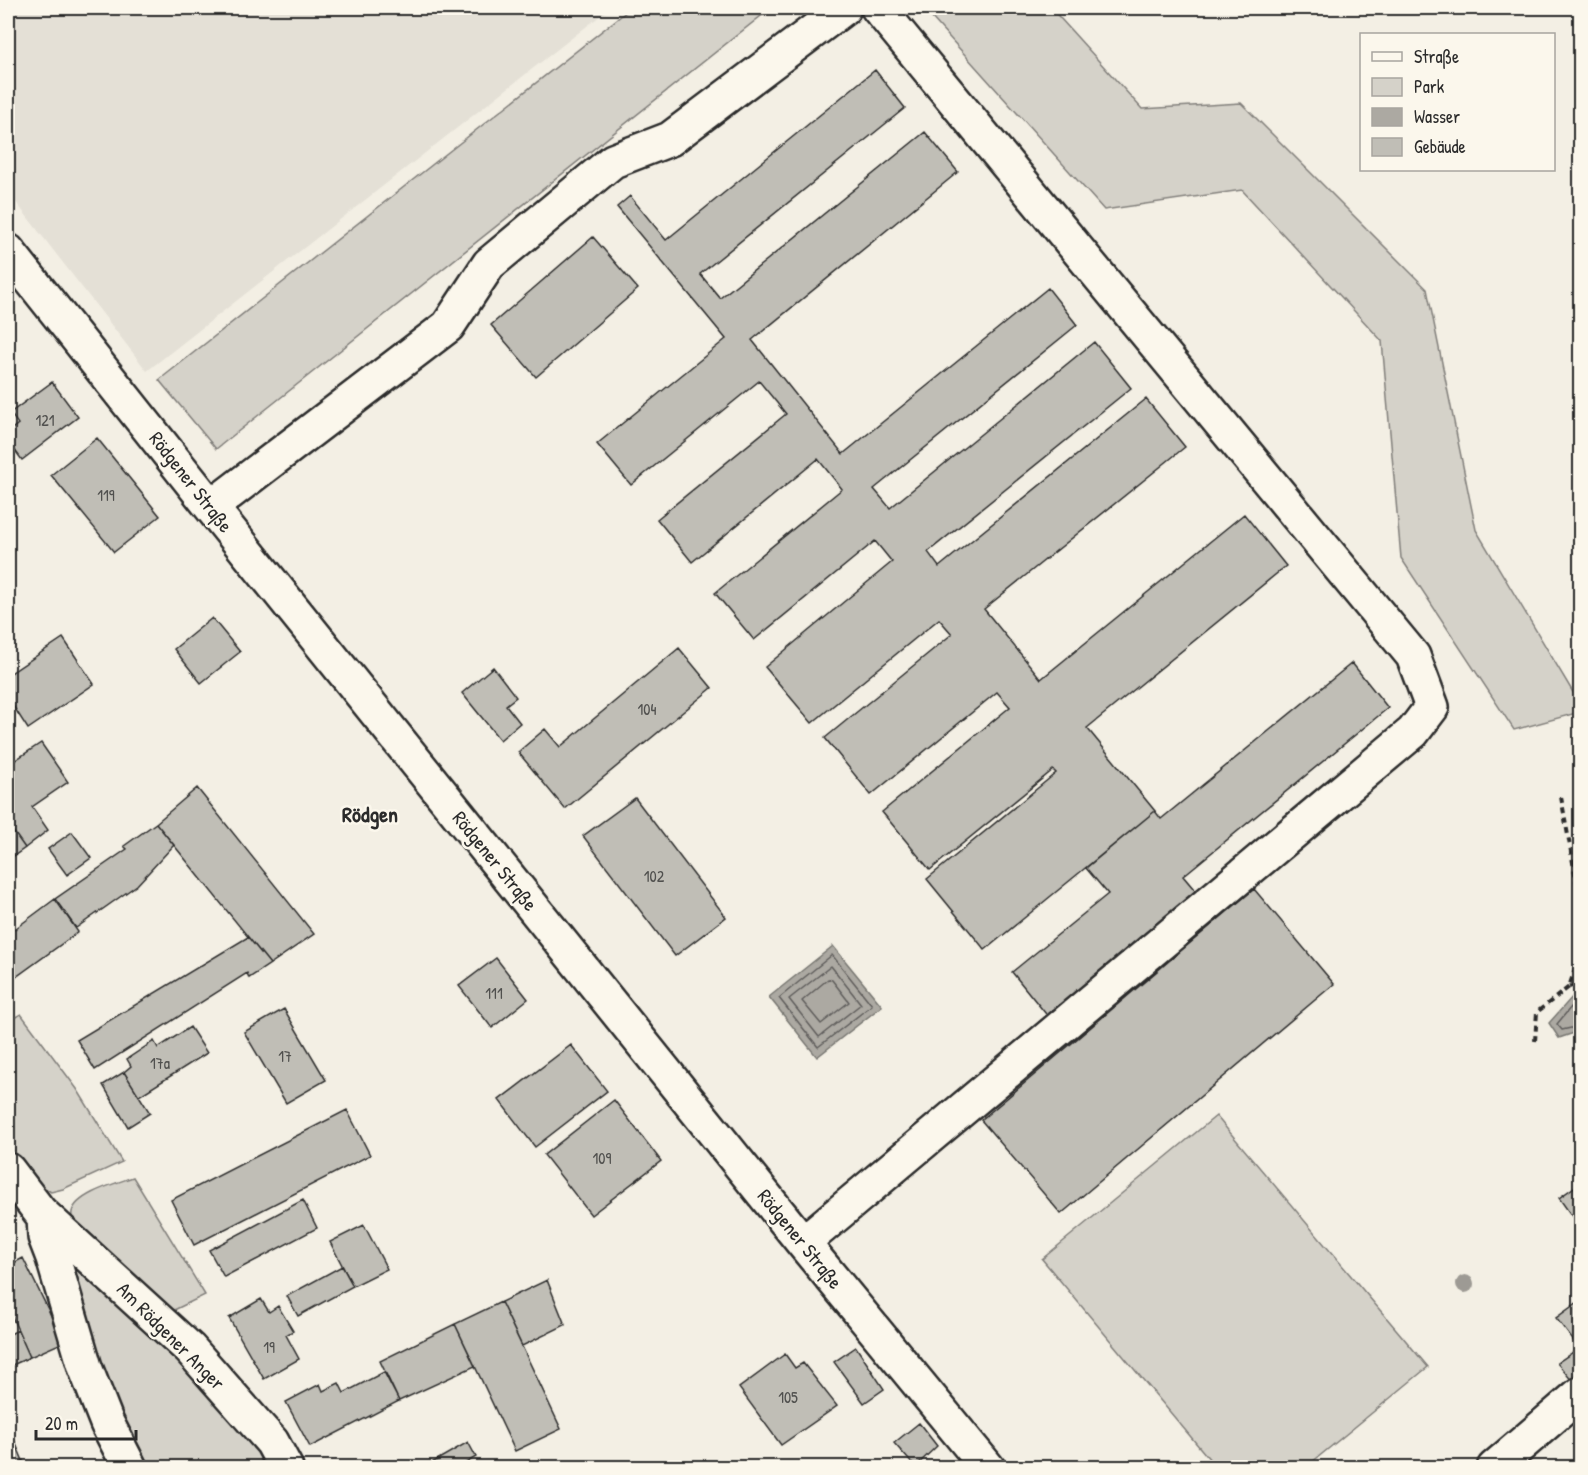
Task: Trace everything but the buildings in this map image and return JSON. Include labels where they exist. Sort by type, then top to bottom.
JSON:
[{"type":"street","points":[[211,507],[448,326],[489,264],[614,161],[670,139],[844,8]]},
{"type":"street","points":[[803,1243],[1413,732],[1432,707],[1413,656],[878,8]]},
{"type":"street","name":"Rödgener Straße","points":[[8,251],[803,1243],[988,1467]]},
{"type":"street","name":"Am Rödgener Anger","points":[[8,1170],[44,1216],[190,1349],[272,1442],[286,1467]]},
{"type":"street","name":"Am Rödgener Anger","points":[[44,1216],[45,1237],[85,1367],[107,1423],[130,1467]]},
{"type":"street","points":[[1494,1467],[1581,1394]]},
{"type":"path","points":[[1561,797],[1581,901]]},
{"type":"path","points":[[1569,987],[1578,960],[1581,933]]},
{"type":"path","points":[[1535,1041],[1537,1012],[1569,987],[1581,983]]},
{"type":"shaded area","points":[[8,8],[610,8],[147,371],[8,192]]},
{"type":"green space","points":[[631,8],[771,8],[216,449],[159,380]]},
{"type":"green space","points":[[923,8],[1051,8],[1142,109],[1241,103],[1427,289],[1476,530],[1580,704],[1580,712],[1514,730],[1401,558],[1382,341],[1242,190],[1104,210]]},
{"type":"green space","points":[[21,1014],[77,1089],[122,1162],[63,1189],[51,1192],[37,1182],[26,1169],[8,1140],[8,1021]]},
{"type":"green space","points":[[1216,1116],[1428,1367],[1306,1467],[1216,1467],[1042,1259]]},
{"type":"green space","points":[[133,1177],[205,1295],[172,1311],[74,1226],[72,1212],[81,1200],[98,1190]]},
{"type":"green space","points":[[62,1257],[192,1371],[244,1429],[267,1467],[138,1467]]},
{"type":"water","points":[[833,946],[882,1006],[817,1057],[769,997]]},
{"type":"water","points":[[1580,993],[1580,1031],[1559,1038],[1549,1023],[1573,996]]},
{"type":"district","name":"Rödgen","points":[[370,814]]}]
